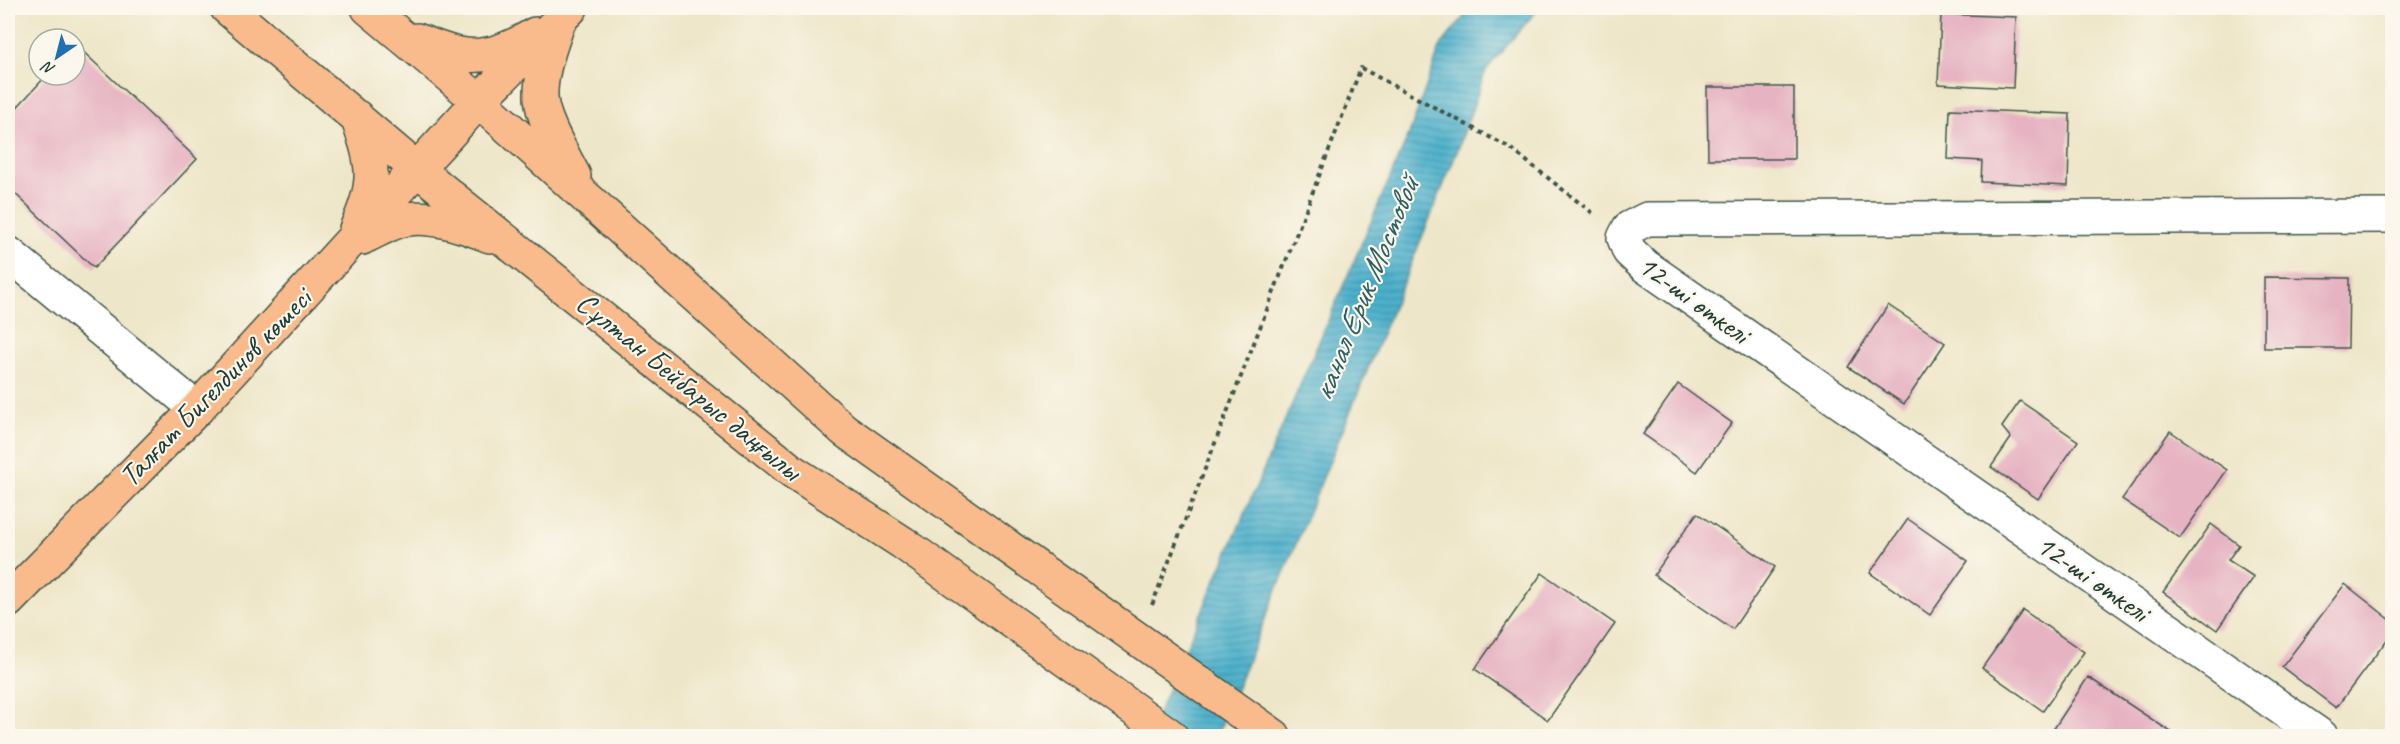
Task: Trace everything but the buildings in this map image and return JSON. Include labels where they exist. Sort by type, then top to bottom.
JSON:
[{"type":"main road","name":"Сұлтан Бейбарыс даңғылы","points":[[227,8],[418,170],[792,471],[903,543],[1171,736]]},
{"type":"main road","points":[[368,8],[480,101],[844,430],[1274,736]]},
{"type":"main road","points":[[399,33],[451,54],[485,57],[521,43],[565,14]]},
{"type":"main road","points":[[565,14],[546,60],[541,99],[551,130],[582,192]]},
{"type":"main road","name":"Талғат Бигелдинов көшесі","points":[[8,601],[197,409],[480,101],[565,14]]},
{"type":"main road","points":[[350,244],[368,204],[373,177],[369,151],[357,117]]},
{"type":"main road","points":[[350,244],[399,221],[431,219],[462,226],[512,245]]},
{"type":"street","name":"12-ші өткелі","points":[[2321,736],[1645,267],[1629,251],[1624,238],[1629,228],[1647,219],[2392,216]]},
{"type":"street","points":[[8,253],[197,409]]},
{"type":"path","points":[[1138,640],[1361,68],[1510,148],[1624,238]]},
{"type":"water","name":"канал Ерик Мостовой","points":[[1471,8],[1539,8],[1486,70],[1457,152],[1217,736],[1148,736],[1409,134],[1441,45]]}]
